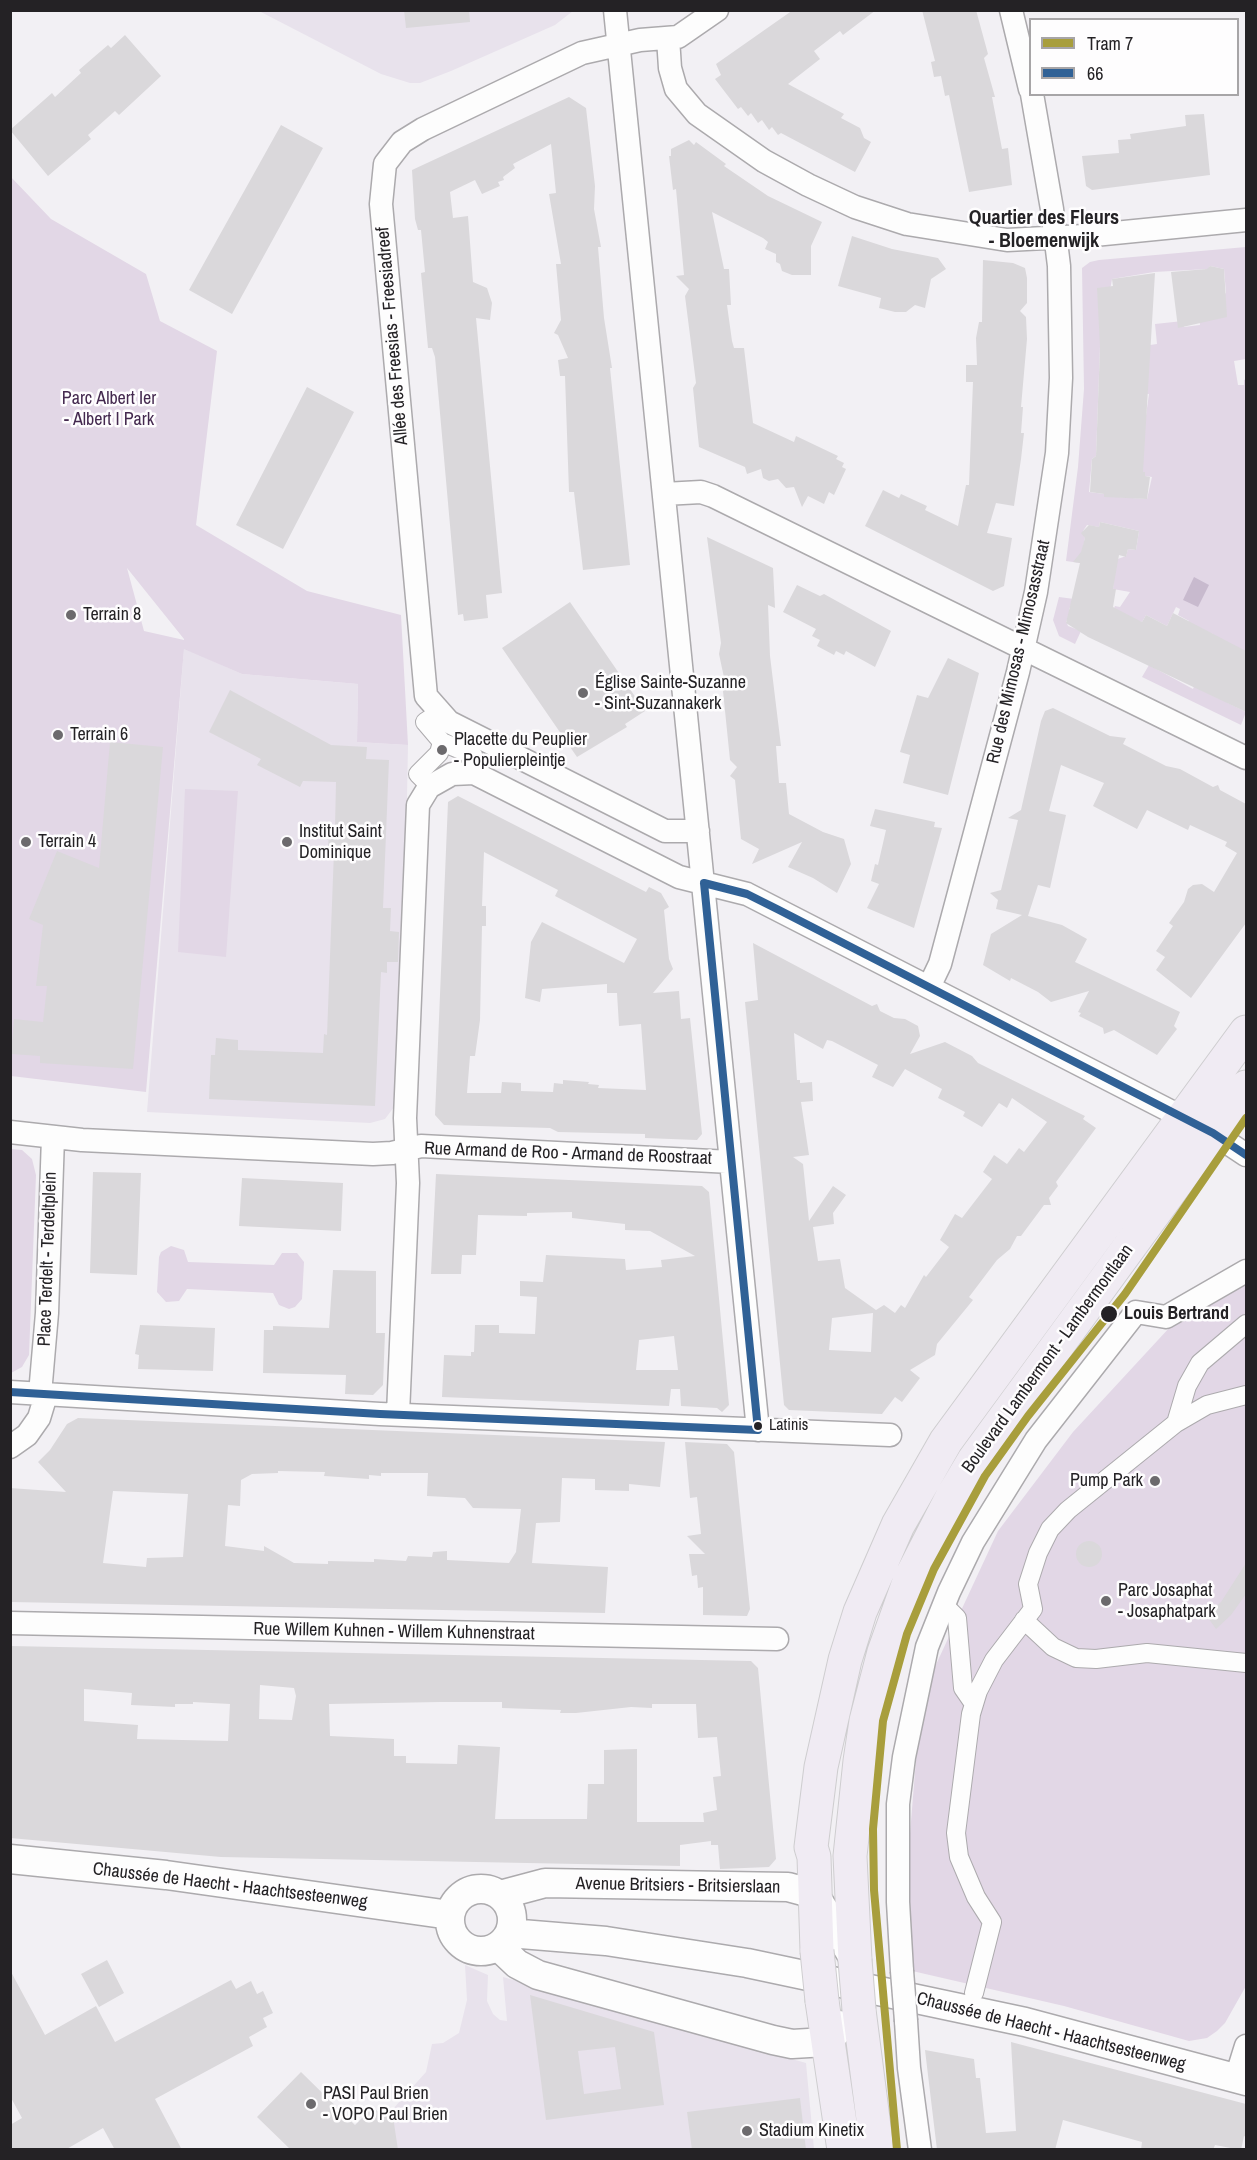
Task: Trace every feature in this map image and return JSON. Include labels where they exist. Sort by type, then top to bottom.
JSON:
[{"type":"main road","name":"Boulevard Lambermont - Lambermontlaan","points":[[844,2150],[826,2042],[818,1951],[801,1891],[814,1857],[811,1847],[821,1767],[845,1660],[860,1612],[898,1525],[946,1441],[1246,1032]]},
{"type":"main road","name":"Boulevard Lambermont - Lambermontlaan","points":[[877,2150],[859,2010],[850,1856],[866,1721],[884,1652],[910,1579],[952,1497],[974,1460],[1246,1087]]},
{"type":"street","points":[[615,10],[758,1430]]},
{"type":"street","name":"Allée des Freesias - Freesiadreef","points":[[478,756],[426,696],[381,204],[385,164],[402,142],[423,129],[582,53],[618,45],[678,37],[690,31],[717,10]]},
{"type":"street","points":[[1011,10],[1029,85]]},
{"type":"street","points":[[668,38],[670,68],[676,89],[698,114],[764,161],[808,185],[855,207],[907,224],[1007,240],[1056,238],[1246,220]]},
{"type":"street","name":"Rue des Mimosas - Mimosasstraat","points":[[929,987],[940,964],[1023,649],[1038,582],[1057,453],[1061,378],[1059,266],[1032,96]]},
{"type":"street","points":[[664,494],[700,492],[713,496],[1246,758]]},
{"type":"street","points":[[431,718],[425,722],[442,742],[665,831],[698,831]]},
{"type":"street","points":[[425,781],[418,774],[438,753],[442,742]]},
{"type":"street","points":[[478,756],[679,877],[747,894],[1213,1132],[1246,1155]]},
{"type":"street","points":[[398,1414],[408,1183],[405,1150],[418,805],[429,787],[478,756]]},
{"type":"street","points":[[408,759],[429,762]]},
{"type":"street","points":[[10,1132],[53,1137]]},
{"type":"street","name":"Rue Armand de Roo - Armand de Roostraat","points":[[53,1137],[374,1154],[421,1146],[731,1162]]},
{"type":"street","name":"Place Terdelt - Terdeltplein","points":[[10,1447],[27,1435],[39,1418],[43,1394],[53,1137]]},
{"type":"street","points":[[920,2150],[909,2068],[902,1971],[898,1902],[898,1804],[916,1692],[927,1647],[974,1542],[1000,1495],[1036,1440],[1136,1312],[1166,1317],[1246,1271]]},
{"type":"street","points":[[1176,1423],[1187,1386],[1200,1363],[1246,1324]]},
{"type":"street","points":[[10,1392],[398,1414],[890,1435]]},
{"type":"street","points":[[974,1993],[992,1922],[976,1897],[959,1857],[956,1833],[974,1704],[1006,1640],[1033,1609],[1028,1584],[1038,1553],[1050,1529],[1068,1510],[1176,1423],[1207,1405],[1246,1395]]},
{"type":"street","points":[[944,1605],[957,1618],[963,1688],[974,1704]]},
{"type":"street","points":[[1024,1620],[1053,1647],[1076,1658],[1096,1659],[1147,1653],[1185,1652],[1246,1663]]},
{"type":"street","name":"Rue Willem Kuhnen - Willem Kuhnenstraat","points":[[10,1623],[777,1639]]},
{"type":"street","name":"Chaussée de Haecht - Haachtsesteenweg","points":[[10,1859],[166,1875],[450,1914]]},
{"type":"street","name":"Avenue Britsiers - Britsierslaan","points":[[505,1923],[545,1883],[801,1891]]},
{"type":"street","name":"Chaussée de Haecht - Haachtsesteenweg","points":[[505,1923],[477,1952],[462,1945],[452,1931],[450,1914],[458,1898],[474,1889],[492,1891],[505,1923],[521,1934],[606,1941],[747,1963],[1025,2022],[1241,2079]]},
{"type":"street","points":[[801,1891],[855,1960]]},
{"type":"street","points":[[505,1923],[517,1964],[538,1975],[773,2040],[792,2044],[826,2042],[859,2010]]},
{"type":"street","points":[[1241,2079],[1246,2046]]},
{"type":"shaded area","points":[[259,11],[573,11],[555,25],[451,71],[420,83],[410,83],[381,74]]},
{"type":"shaded area","points":[[1194,577],[1209,585],[1198,607],[1183,600]]},
{"type":"shaded area","name":"Institut Saint Dominique","points":[[184,648],[242,674],[358,684],[357,742],[408,745],[405,898],[394,1107],[385,1119],[370,1123],[147,1112]]},
{"type":"shaded area","points":[[465,1965],[488,1975],[487,2001],[493,2014],[500,2020],[507,2021],[503,1977],[806,2063],[814,2149],[389,2150],[392,2110],[426,2072],[432,2044],[443,2043],[459,2033],[467,2000]]},
{"type":"green space","name":"Parc Albert Ier - Albert I Park","points":[[10,176],[51,219],[146,274],[160,321],[217,351],[196,525],[307,591],[401,615],[408,745],[357,742],[358,684],[242,674],[184,649],[146,1092],[11,1076]],"holes":[[[127,568],[184,639],[144,631]]]},
{"type":"green space","points":[[1246,247],[1246,359],[1234,361],[1238,385],[1244,385],[1246,379],[1246,662],[1228,703],[1246,712],[1241,725],[1142,677],[1149,665],[1193,689],[1213,634],[1186,628],[1189,621],[1178,615],[1180,609],[1176,607],[1167,626],[1146,615],[1142,622],[1111,615],[1115,606],[1120,607],[1130,592],[1113,589],[1115,560],[1126,556],[1128,549],[1136,550],[1139,531],[1100,522],[1099,527],[1087,525],[1083,531],[1085,538],[1080,563],[1066,561],[1078,467],[1084,389],[1082,268],[1090,262]],"holes":[[[1210,266],[1224,269],[1226,293],[1198,309],[1200,325],[1184,327],[1183,321],[1155,324],[1157,344],[1150,345],[1137,393],[1149,394],[1138,472],[1145,472],[1145,476],[1152,477],[1147,499],[1104,496],[1104,494],[1089,492],[1092,459],[1096,456],[1100,347],[1112,279],[1154,272],[1208,269]]]},
{"type":"green space","points":[[1059,597],[1074,599],[1069,609],[1070,620],[1066,621],[1068,626],[1081,631],[1075,644],[1059,636],[1053,620]]},
{"type":"green space","points":[[185,789],[238,791],[226,957],[178,952]]},
{"type":"green space","points":[[11,1149],[22,1150],[32,1159],[36,1175],[29,1355],[22,1367],[11,1373]]},
{"type":"green space","points":[[171,1246],[184,1250],[188,1262],[274,1265],[282,1253],[297,1253],[304,1262],[302,1299],[295,1307],[289,1309],[279,1305],[273,1293],[187,1289],[179,1301],[166,1302],[157,1292],[159,1257],[161,1252]]},
{"type":"green space","name":"Parc Josaphat - Josaphatpark","points":[[1246,1284],[1246,1986],[1225,2023],[1217,2031],[1207,2038],[1189,2041],[1064,2006],[908,1970],[907,1870],[917,1748],[933,1671],[998,1531],[1073,1432],[1170,1327]]},
{"type":"building","points":[[404,10],[469,10],[470,22],[406,28]]},
{"type":"building","points":[[793,10],[876,10],[843,35],[840,31],[814,51],[820,59],[788,84],[844,114],[841,118],[860,128],[864,138],[871,142],[855,172],[781,133],[778,135],[772,127],[769,130],[762,120],[758,123],[751,113],[748,116],[741,107],[738,109],[715,79],[721,75],[716,64]]},
{"type":"building","points":[[922,10],[976,10],[988,54],[984,58],[995,97],[992,97],[1002,149],[1008,148],[1012,185],[969,192],[949,95],[945,96],[941,76],[934,77],[931,62],[935,61]]},
{"type":"building","points":[[125,35],[161,76],[119,115],[115,111],[88,135],[91,139],[48,176],[10,130],[52,93],[55,97],[81,73],[79,70],[108,45],[111,48]]},
{"type":"building","points":[[569,97],[586,108],[595,186],[594,209],[601,247],[598,247],[604,318],[612,368],[610,368],[630,565],[583,570],[574,492],[569,492],[565,376],[560,376],[558,360],[568,358],[558,335],[554,333],[561,320],[556,264],[561,264],[549,194],[556,193],[551,144],[513,164],[515,168],[503,177],[504,180],[498,182],[500,186],[482,194],[475,180],[450,192],[453,218],[468,216],[473,282],[487,288],[492,303],[490,320],[476,318],[502,593],[486,595],[488,618],[464,621],[463,614],[458,615],[435,357],[432,348],[428,348],[421,273],[425,272],[421,230],[418,230],[415,219],[412,170]]},
{"type":"building","points":[[1204,114],[1210,175],[1092,190],[1086,186],[1082,156],[1119,153],[1118,140],[1131,139],[1130,134],[1186,126],[1185,115]]},
{"type":"building","points":[[281,125],[323,148],[232,314],[189,290]]},
{"type":"building","points":[[689,140],[694,145],[696,142],[726,164],[724,166],[768,196],[822,222],[811,246],[811,275],[792,275],[782,271],[780,264],[776,262],[776,254],[765,249],[768,242],[763,238],[712,212],[724,269],[729,269],[731,305],[727,305],[732,341],[734,348],[744,348],[753,423],[794,442],[796,436],[838,456],[836,459],[844,463],[842,467],[846,469],[834,495],[829,492],[824,504],[808,496],[802,507],[794,487],[786,488],[778,479],[769,481],[763,478],[761,469],[747,474],[745,467],[699,447],[693,388],[696,383],[685,296],[689,289],[676,276],[684,275],[676,189],[673,190],[669,156],[671,156],[671,149]]},
{"type":"building","points":[[852,236],[892,249],[938,258],[946,269],[931,279],[925,308],[915,305],[906,312],[895,312],[879,308],[881,298],[838,286]]},
{"type":"building","points":[[983,260],[1013,263],[1025,268],[1027,278],[1027,303],[1020,311],[1026,317],[1027,339],[1021,407],[1023,407],[1021,433],[1024,433],[1014,506],[996,503],[987,533],[1012,538],[1004,586],[993,591],[865,526],[883,490],[899,498],[901,494],[927,506],[925,510],[958,526],[966,485],[969,485],[973,382],[966,382],[966,365],[977,365],[976,338],[979,322],[982,322]]},
{"type":"building","points":[[1210,266],[1224,269],[1227,317],[1178,328],[1171,272],[1207,269]]},
{"type":"building","points":[[1155,273],[1143,472],[1145,476],[1150,477],[1147,499],[1104,497],[1104,494],[1090,492],[1092,459],[1096,456],[1100,347],[1097,288],[1113,286],[1112,279]]},
{"type":"building","points":[[307,387],[354,412],[283,549],[236,525]]},
{"type":"building","points":[[1100,522],[1139,531],[1136,550],[1128,549],[1126,557],[1119,555],[1113,589],[1116,589],[1113,607],[1142,622],[1146,615],[1167,626],[1173,613],[1246,651],[1246,712],[1088,637],[1066,623],[1080,563],[1073,562],[1081,552],[1085,538],[1081,533],[1089,525],[1099,527]]},
{"type":"building","points":[[707,537],[773,568],[775,608],[768,605],[770,656],[781,746],[776,746],[779,783],[786,783],[789,814],[823,832],[844,839],[851,864],[837,893],[813,878],[788,867],[802,842],[752,864],[759,849],[741,839],[735,780],[730,776],[737,767],[730,760],[723,691],[726,687],[719,654],[721,643]]},
{"type":"building","points":[[797,585],[820,596],[824,594],[891,631],[875,667],[846,651],[844,655],[836,651],[834,655],[817,646],[820,640],[812,636],[816,629],[783,612]]},
{"type":"building","name":"Église Sainte-Suzanne - Sint-Suzannakerk","points":[[570,602],[645,711],[625,724],[627,727],[577,757],[502,648]]},
{"type":"building","points":[[948,658],[979,673],[948,795],[903,783],[910,755],[900,752],[917,695],[928,698]]},
{"type":"building","points":[[230,690],[331,745],[367,747],[366,759],[389,760],[383,908],[391,908],[390,931],[399,932],[398,962],[387,962],[387,973],[381,972],[375,1106],[209,1099],[211,1055],[215,1055],[216,1038],[238,1040],[238,1050],[323,1053],[324,1034],[327,1035],[334,851],[328,851],[329,827],[335,827],[336,782],[303,781],[300,787],[257,765],[261,759],[209,732]]},
{"type":"building","points":[[1053,708],[1110,736],[1126,738],[1123,744],[1166,766],[1180,769],[1213,787],[1218,785],[1220,790],[1246,804],[1246,923],[1191,998],[1156,970],[1165,957],[1156,951],[1173,926],[1169,923],[1184,902],[1188,889],[1193,885],[1202,884],[1214,892],[1237,853],[1225,846],[1227,842],[1190,825],[1188,830],[1147,810],[1137,829],[1093,806],[1104,783],[1061,765],[1049,811],[1066,815],[1050,888],[1038,885],[1028,916],[1062,925],[1087,939],[1075,962],[1180,1012],[1174,1026],[1177,1029],[1157,1055],[1114,1030],[1104,1034],[1103,1028],[1079,1016],[1081,1013],[1078,1012],[1089,991],[1051,1002],[1038,992],[1011,978],[1010,981],[983,965],[991,934],[1022,915],[996,909],[998,900],[990,893],[1001,890],[1018,820],[1008,818],[1021,810],[1041,721],[1045,711]]},
{"type":"building","points":[[110,742],[163,747],[133,1069],[40,1063],[40,1056],[11,1054],[14,1019],[43,1022],[47,986],[36,986],[43,925],[29,919],[57,851],[99,868]]},
{"type":"building","points":[[458,796],[646,892],[649,887],[661,893],[669,907],[664,910],[669,959],[673,969],[653,993],[679,991],[681,1019],[690,1018],[702,1134],[697,1140],[645,1138],[645,1134],[558,1132],[550,1128],[444,1125],[435,1115],[448,802]],"holes":[[[484,852],[558,890],[555,896],[637,939],[624,963],[542,922],[531,942],[525,998],[540,1002],[542,989],[607,984],[607,993],[617,993],[619,1026],[641,1024],[646,1090],[598,1088],[599,1085],[588,1084],[589,1082],[563,1080],[563,1084],[554,1083],[553,1092],[521,1091],[521,1083],[502,1082],[501,1093],[467,1093],[470,1056],[475,1056],[480,1020],[482,926],[486,926],[486,906],[482,906]]]},
{"type":"building","points":[[875,809],[935,822],[934,827],[942,828],[914,928],[867,908],[879,884],[871,881],[875,864],[878,865],[886,830],[870,826]]},
{"type":"building","points":[[753,943],[872,1006],[877,1004],[880,1011],[918,1026],[920,1036],[910,1054],[945,1042],[972,1056],[978,1063],[1085,1116],[1083,1119],[1096,1128],[1056,1182],[1058,1186],[1049,1198],[1051,1205],[1044,1205],[1021,1236],[1017,1236],[1010,1249],[997,1260],[969,1297],[973,1300],[937,1344],[935,1355],[910,1370],[920,1378],[902,1402],[895,1397],[882,1414],[789,1410],[784,1405],[745,1002],[758,1000]],"holes":[[[794,1033],[823,1049],[827,1040],[832,1041],[878,1065],[872,1077],[893,1087],[905,1069],[942,1089],[938,1098],[965,1112],[963,1116],[982,1127],[999,1103],[1007,1108],[1012,1098],[1047,1122],[1024,1152],[1019,1148],[1007,1164],[994,1155],[983,1172],[992,1179],[962,1218],[955,1214],[940,1240],[949,1247],[926,1277],[924,1275],[905,1308],[901,1305],[895,1313],[884,1305],[876,1310],[845,1288],[840,1259],[818,1261],[813,1227],[834,1224],[833,1213],[846,1195],[833,1186],[809,1221],[803,1164],[793,1157],[809,1155],[801,1102],[813,1101],[812,1082],[800,1083],[800,1080],[797,1080]],[[873,1313],[871,1352],[829,1350],[832,1318]]]},
{"type":"building","points":[[93,1172],[141,1173],[137,1275],[90,1273]]},
{"type":"building","points":[[436,1174],[702,1186],[709,1192],[729,1405],[722,1412],[717,1408],[681,1406],[680,1389],[671,1389],[669,1406],[442,1397],[444,1355],[471,1356],[471,1352],[474,1352],[475,1325],[499,1325],[499,1333],[535,1334],[537,1297],[520,1296],[520,1281],[543,1282],[546,1255],[625,1259],[626,1270],[662,1267],[661,1260],[695,1256],[650,1231],[625,1230],[625,1224],[572,1218],[572,1212],[527,1213],[527,1216],[478,1215],[476,1255],[462,1255],[461,1274],[431,1274]],"holes":[[[674,1336],[678,1370],[636,1370],[639,1340]]]},
{"type":"building","points":[[242,1178],[343,1183],[341,1231],[239,1226]]},
{"type":"building","points":[[333,1270],[376,1271],[376,1333],[385,1333],[383,1385],[373,1395],[345,1394],[346,1375],[263,1373],[264,1330],[273,1330],[273,1326],[329,1328]]},
{"type":"building","points":[[140,1325],[215,1328],[213,1371],[138,1369],[139,1355],[135,1354]]},
{"type":"building","points":[[78,1418],[665,1442],[660,1487],[629,1484],[629,1491],[595,1490],[595,1479],[562,1478],[560,1522],[536,1523],[532,1563],[608,1567],[605,1613],[10,1602],[10,1488],[66,1492],[38,1462],[50,1450],[67,1424]],"holes":[[[278,1471],[325,1472],[324,1476],[369,1479],[369,1475],[381,1476],[381,1473],[428,1473],[427,1496],[465,1498],[473,1508],[521,1509],[516,1552],[509,1563],[447,1560],[447,1551],[433,1552],[432,1557],[408,1556],[406,1561],[374,1559],[374,1562],[328,1561],[328,1564],[294,1563],[264,1546],[264,1551],[225,1546],[228,1505],[240,1506],[241,1480],[252,1474],[278,1473]],[[113,1491],[188,1494],[183,1557],[147,1558],[146,1567],[103,1563]]]},
{"type":"building","points":[[685,1442],[727,1444],[734,1452],[750,1609],[747,1616],[703,1615],[703,1587],[698,1588],[697,1575],[692,1576],[689,1554],[705,1554],[687,1536],[701,1534],[697,1497],[690,1498]]},
{"type":"building","points":[[1089,1541],[1099,1544],[1102,1554],[1099,1564],[1089,1567],[1079,1564],[1076,1554],[1079,1544]]},
{"type":"building","points":[[1246,1563],[1246,1594],[1231,1615],[1216,1629],[1206,1615],[1221,1602]]},
{"type":"building","points":[[10,1646],[751,1661],[758,1668],[776,1859],[769,1867],[720,1869],[718,1845],[711,1845],[711,1841],[680,1845],[680,1866],[221,1857],[10,1838]],"holes":[[[260,1685],[294,1688],[296,1696],[292,1720],[259,1719]],[[84,1689],[132,1693],[131,1705],[175,1707],[175,1704],[193,1704],[193,1702],[230,1704],[228,1741],[137,1739],[138,1725],[84,1721]],[[502,1702],[502,1708],[561,1710],[560,1713],[631,1707],[652,1708],[652,1704],[696,1704],[698,1738],[717,1737],[721,1776],[713,1777],[717,1810],[703,1813],[704,1822],[637,1822],[637,1749],[604,1750],[604,1784],[588,1784],[587,1819],[495,1819],[500,1747],[458,1745],[457,1764],[406,1763],[406,1756],[394,1756],[394,1739],[330,1736],[329,1704]]]},
{"type":"building","points":[[107,1960],[124,1993],[99,2007],[81,1974]]},
{"type":"building","points":[[10,1970],[45,2035],[96,2006],[115,2042],[231,1980],[236,1989],[251,1981],[257,1994],[263,1991],[273,2013],[263,2018],[267,2027],[249,2037],[253,2046],[155,2099],[182,2150],[115,2150],[103,2128],[65,2150],[10,2150],[10,2125],[22,2118],[10,2096]]},
{"type":"building","points":[[530,1995],[654,2032],[664,2105],[546,2120]],"holes":[[[615,2047],[621,2089],[584,2094],[578,2051]]]},
{"type":"building","points":[[1011,2042],[1246,2104],[1246,2137],[1244,2136],[1241,2150],[1215,2145],[1213,2150],[1141,2150],[1142,2142],[1063,2120],[1055,2150],[937,2150],[925,2050],[974,2059],[976,2078],[980,2078],[986,2133],[1016,2131]]},
{"type":"building","points":[[301,2072],[355,2125],[373,2107],[384,2117],[392,2110],[398,2150],[291,2150],[257,2117]]},
{"type":"building","name":"Stadium Kinetix","points":[[800,2098],[806,2150],[692,2150],[687,2112]]},
{"type":"tram line","name":"7","points":[[897,2150],[874,1890],[873,1829],[883,1721],[907,1634],[934,1569],[985,1476],[1028,1416],[1125,1294],[1246,1118]]},
{"type":"transit line","name":"66","points":[[704,883],[747,894],[779,910],[1213,1133],[1246,1155]]},
{"type":"transit line","name":"66","points":[[704,883],[758,1430]]},
{"type":"transit line","name":"66","points":[[10,1392],[380,1414],[758,1430]]},
{"type":"place","name":"Terrain 8","points":[[71,615]]},
{"type":"place","name":"Église Sainte-Suzanne - Sint-Suzannakerk","points":[[583,693]]},
{"type":"place","name":"Terrain 6","points":[[58,735]]},
{"type":"place","name":"Placette du Peuplier - Populierpleintje","points":[[442,750]]},
{"type":"place","name":"Terrain 4","points":[[26,842]]},
{"type":"place","name":"Institut Saint Dominique","points":[[287,842]]},
{"type":"place","name":"Louis Bertrand","points":[[1109,1314]]},
{"type":"place","name":"Latinis","points":[[758,1426]]},
{"type":"place","name":"Pump Park","points":[[1155,1481]]},
{"type":"place","name":"Parc Josaphat - Josaphatpark","points":[[1106,1601]]},
{"type":"place","name":"PASI Paul Brien - VOPO Paul Brien","points":[[311,2104]]},
{"type":"place","name":"Stadium Kinetix","points":[[747,2131]]},
{"type":"district","name":"Quartier des Fleurs - Bloemenwijk","points":[[1044,230]]}]
